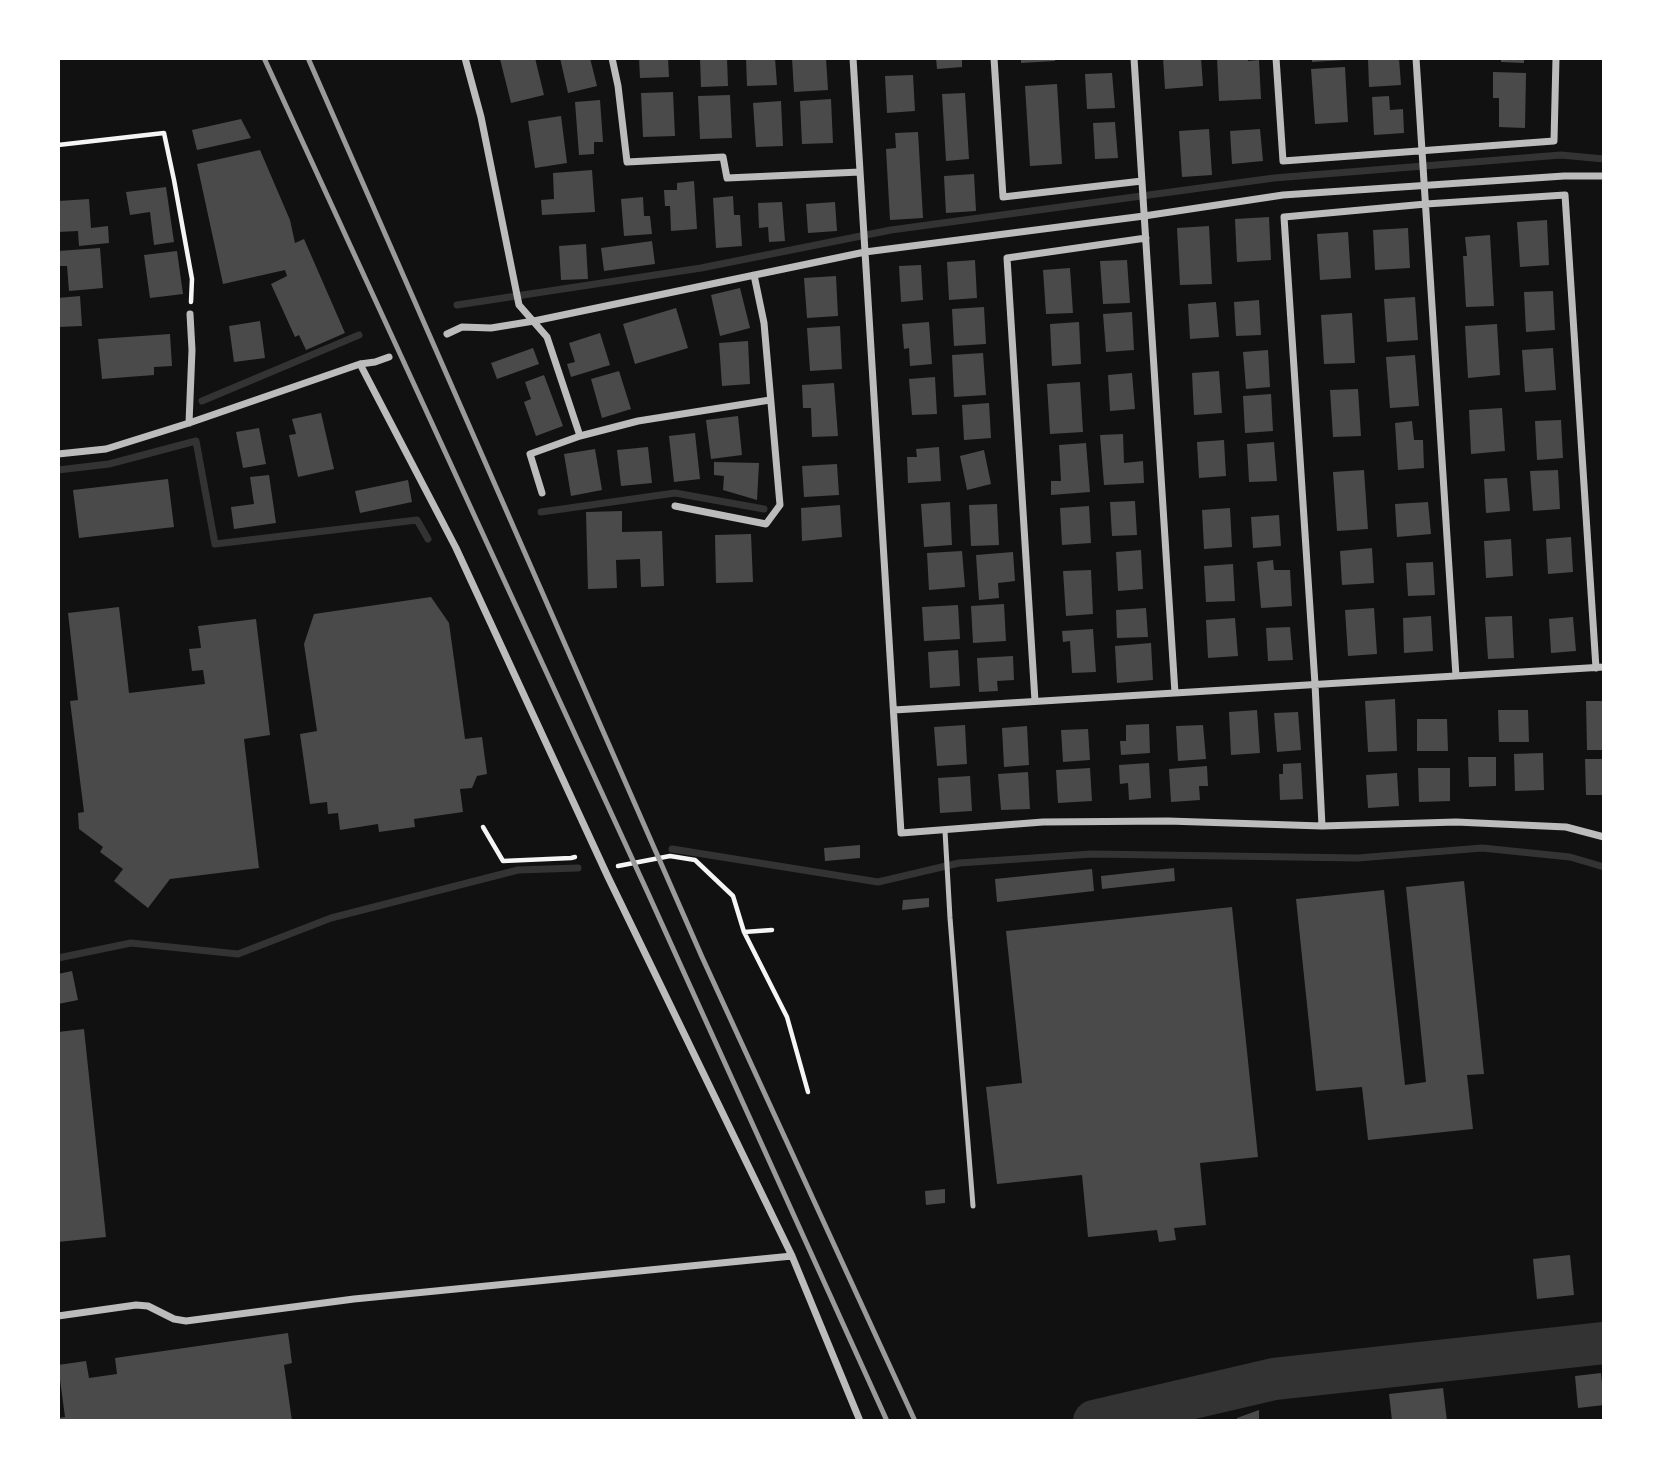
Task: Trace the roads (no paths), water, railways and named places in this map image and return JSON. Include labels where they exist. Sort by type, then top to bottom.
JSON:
[{"type":"street","points":[[465,58],[481,117],[519,305],[547,337],[580,436]]},
{"type":"street","points":[[612,58],[627,162],[723,157],[727,178],[860,172]]},
{"type":"street","points":[[853,58],[901,833],[1057,822],[1168,821],[1322,826],[1456,822],[1566,827],[1604,837]]},
{"type":"street","points":[[994,58],[1003,197],[1142,181]]},
{"type":"street","points":[[1134,58],[1175,693]]},
{"type":"street","points":[[1276,58],[1283,161],[1554,141],[1556,58]]},
{"type":"street","points":[[1416,58],[1456,676]]},
{"type":"street","points":[[447,334],[463,327],[491,328],[534,321],[865,252],[1283,195],[1424,181],[1604,176]]},
{"type":"street","points":[[894,710],[1035,701],[1175,693],[1315,684],[1600,667],[1565,195],[1284,217],[1315,684],[1322,826]]},
{"type":"street","points":[[1035,701],[1007,258],[1146,238]]},
{"type":"street","points":[[675,506],[766,524],[780,505],[764,323],[754,275]]},
{"type":"street","points":[[189,423],[192,350],[190,314]]},
{"type":"street","points":[[58,454],[106,449],[389,356]]},
{"type":"street","points":[[360,365],[456,548],[608,877],[792,1256],[860,1421]]},
{"type":"street","points":[[542,493],[530,454],[580,436],[638,421],[770,400]]},
{"type":"street","points":[[58,1316],[148,1306],[174,1319],[186,1321],[354,1299],[792,1256]]},
{"type":"lane","points":[[945,831],[972,1206]]},
{"type":"waterway","points":[[457,305],[701,268],[891,230],[1274,178],[1561,155],[1604,159]]},
{"type":"waterway","points":[[202,401],[359,335]]},
{"type":"waterway","points":[[58,470],[109,464],[196,441],[215,544],[417,520],[428,539]]},
{"type":"waterway","points":[[541,512],[675,493],[764,509]]},
{"type":"waterway","points":[[672,849],[878,882],[959,863],[1092,854],[1358,858],[1482,848],[1570,857],[1604,867]]},
{"type":"waterway","points":[[58,958],[131,943],[238,954],[331,918],[518,870],[578,868]]},
{"type":"waterway","points":[[1094,1421],[1274,1379],[1604,1343]]},
{"type":"railway","points":[[264,58],[887,1421]]},
{"type":"railway","points":[[308,58],[702,957],[915,1421]]}]
